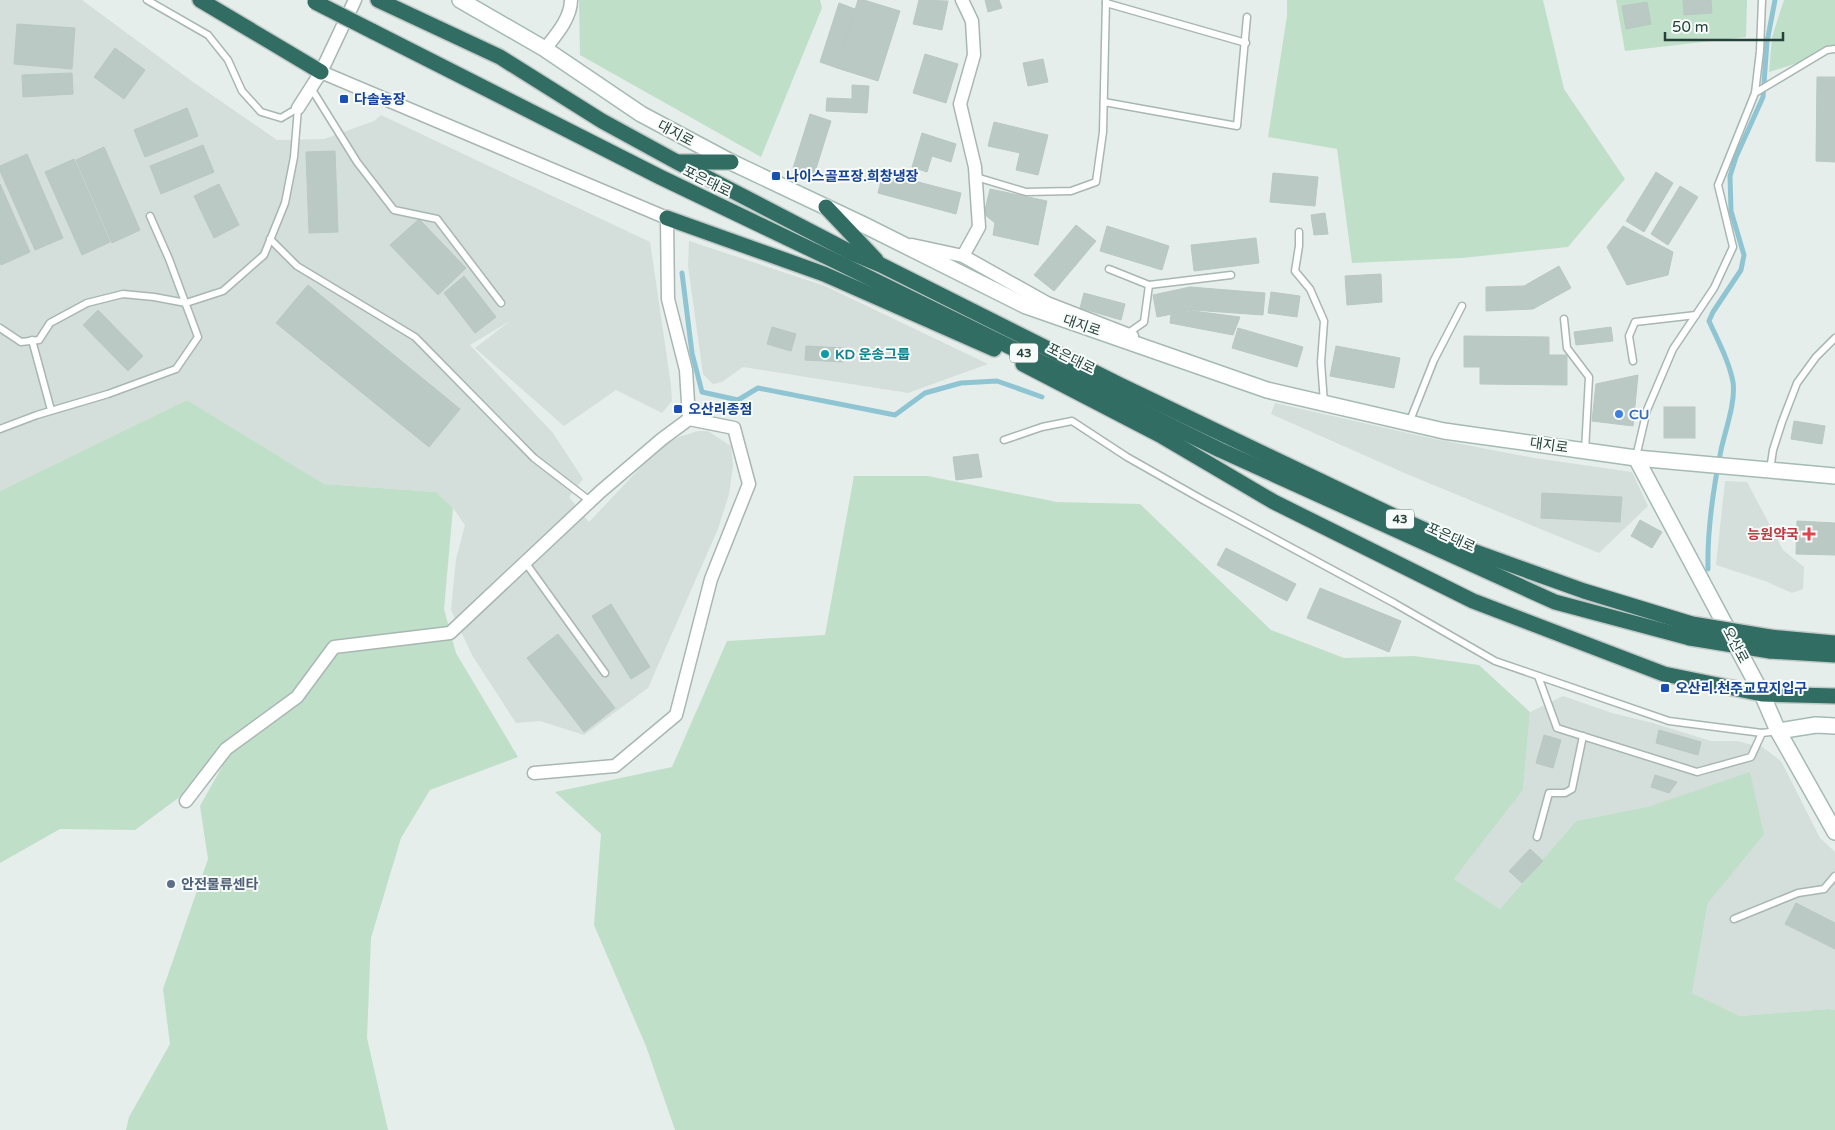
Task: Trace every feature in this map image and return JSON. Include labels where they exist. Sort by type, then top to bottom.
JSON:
[{"type":"highway","points":[[200,0],[322,72]]},
{"type":"highway","name":"포은대로","points":[[313,1],[660,177],[1033,357],[1228,454],[1555,602],[1691,631]]},
{"type":"highway","name":"포은대로","points":[[383,2],[500,57],[602,121],[850,252],[881,265],[1129,389],[1396,517],[1470,550],[1691,631]]},
{"type":"highway","points":[[677,162],[731,162]]},
{"type":"highway","points":[[826,207],[881,265]]},
{"type":"highway","points":[[668,218],[824,274],[1004,354],[1160,435],[1274,502],[1473,601],[1664,674],[1762,694],[1835,696]]},
{"type":"highway","points":[[1004,354],[1033,357]]},
{"type":"highway","points":[[1125,403],[1160,435]]},
{"type":"highway","name":"43","points":[[1691,631],[1835,655]]},
{"type":"highway","name":"43","points":[[1770,644],[1835,643]]},
{"type":"main road","name":"대지로","points":[[460,0],[544,48],[641,114],[731,162],[905,245],[1026,306],[1267,390],[1444,431],[1636,458],[1835,476]]},
{"type":"main road","name":"오산로","points":[[1636,458],[1762,694],[1778,732],[1835,832]]},
{"type":"main road","points":[[1778,732],[1816,725],[1835,726]]},
{"type":"street","points":[[298,108],[322,72],[356,0]]},
{"type":"street","points":[[544,48],[559,32],[571,8],[572,0]]},
{"type":"street","points":[[962,0],[972,21],[974,55],[960,104],[976,177],[979,227],[963,256]]},
{"type":"street","points":[[322,72],[668,218],[668,299],[686,370],[689,419]]},
{"type":"street","name":"대지로","points":[[905,245],[963,256],[1048,302],[1267,390]]},
{"type":"street","points":[[186,801],[226,749],[297,697],[334,647],[450,633],[590,501],[689,419],[734,428],[749,484],[711,579],[676,715],[615,766],[534,773]]},
{"type":"lane","points":[[147,0],[208,35],[228,60],[242,91],[261,112],[281,118],[298,108]]},
{"type":"lane","points":[[1636,458],[1647,410],[1673,349],[1714,288],[1733,247],[1718,185],[1756,93],[1762,0]]},
{"type":"lane","points":[[976,177],[1026,192],[1072,191],[1096,182],[1103,132],[1106,1],[1246,43]]},
{"type":"lane","points":[[1104,102],[1237,126],[1247,17]]},
{"type":"lane","points":[[1756,93],[1827,50],[1835,49]]},
{"type":"lane","points":[[311,88],[357,162],[394,210],[437,219],[501,302]]},
{"type":"lane","points":[[0,328],[21,342],[39,340],[50,322],[87,303],[123,294],[186,303],[223,291],[264,254],[285,203],[294,157],[298,108]]},
{"type":"lane","points":[[0,429],[52,410],[108,394],[176,369],[198,337],[150,216]]},
{"type":"lane","points":[[1298,232],[1299,246],[1295,272],[1310,289],[1324,321],[1322,362],[1324,403]]},
{"type":"lane","points":[[270,239],[296,266],[415,337],[534,458],[590,501]]},
{"type":"lane","points":[[1109,269],[1149,285],[1231,275]]},
{"type":"lane","points":[[1127,334],[1144,322],[1149,285]]},
{"type":"lane","points":[[1409,423],[1434,360],[1462,306]]},
{"type":"lane","points":[[1633,361],[1629,336],[1635,322],[1696,315]]},
{"type":"lane","points":[[1564,319],[1567,348],[1589,376],[1585,451]]},
{"type":"lane","points":[[1770,470],[1773,450],[1797,384],[1816,357],[1835,338]]},
{"type":"lane","points":[[32,340],[52,410]]},
{"type":"lane","points":[[1004,440],[1072,421],[1127,458],[1394,603],[1495,661],[1670,721],[1762,732],[1778,732]]},
{"type":"lane","points":[[525,562],[605,673]]},
{"type":"lane","points":[[1538,676],[1557,728],[1697,772],[1751,757],[1762,732]]},
{"type":"lane","points":[[1537,837],[1548,793],[1565,793],[1572,789],[1583,736]]},
{"type":"lane","points":[[1734,919],[1798,893],[1824,889],[1835,876]]},
{"type":"shaded area","points":[[0,0],[82,0],[193,82],[277,140],[324,139],[374,121],[381,115],[650,242],[671,385],[672,401],[662,413],[616,390],[564,426],[475,348],[510,321],[470,345],[553,433],[583,479],[569,497],[589,522],[659,448],[679,437],[698,431],[708,431],[731,446],[733,466],[729,494],[718,529],[648,688],[584,735],[540,721],[516,723],[472,655],[451,610],[456,559],[465,525],[453,508],[436,492],[324,484],[187,400],[0,491]]},
{"type":"shaded area","points":[[689,241],[825,286],[988,364],[908,393],[743,367],[722,382],[713,384],[703,374],[688,266]]},
{"type":"shaded area","points":[[1275,403],[1430,438],[1534,458],[1632,472],[1648,506],[1599,553],[1409,475],[1271,414]]},
{"type":"shaded area","points":[[1725,481],[1747,482],[1783,550],[1804,567],[1803,589],[1792,593],[1765,581],[1716,565]]},
{"type":"shaded area","points":[[1563,696],[1612,713],[1653,723],[1711,741],[1737,741],[1756,746],[1757,743],[1781,761],[1820,838],[1835,852],[1835,1010],[1740,1016],[1692,993],[1708,903],[1764,835],[1651,806],[1576,821],[1500,909],[1454,879],[1523,790],[1530,712]]},
{"type":"green space","points":[[579,0],[820,0],[822,8],[761,157],[580,55]]},
{"type":"green space","points":[[1287,0],[1543,0],[1564,89],[1625,179],[1568,247],[1462,258],[1352,263],[1337,149],[1268,137],[1287,16]]},
{"type":"green space","points":[[1616,0],[1747,0],[1746,37],[1625,51]]},
{"type":"green space","points":[[1784,0],[1835,0],[1835,51],[1769,72],[1772,37]]},
{"type":"green space","points":[[187,400],[324,484],[436,492],[453,508],[444,609],[456,653],[518,757],[430,790],[401,838],[371,938],[367,1038],[388,1130],[126,1130],[129,1117],[170,1044],[163,989],[208,859],[200,806],[223,765],[135,830],[60,829],[0,863],[0,491]]},
{"type":"green space","points":[[854,476],[928,476],[1057,502],[1140,504],[1271,630],[1344,658],[1414,656],[1479,665],[1530,712],[1523,790],[1454,879],[1500,909],[1576,821],[1651,806],[1750,772],[1764,835],[1708,903],[1692,993],[1740,1016],[1835,1010],[1835,1130],[675,1130],[646,1046],[594,925],[601,834],[555,792],[672,767],[727,641],[825,635]]},
{"type":"building","points":[[858,0],[864,0],[900,11],[878,81],[837,68]]},
{"type":"building","points":[[919,0],[948,1],[942,30],[913,24]]},
{"type":"building","points":[[985,0],[999,0],[1002,8],[988,12]]},
{"type":"building","points":[[1683,0],[1711,0],[1712,13],[1684,15]]},
{"type":"building","points":[[1647,2],[1651,24],[1626,29],[1622,6]]},
{"type":"building","points":[[839,3],[855,9],[837,68],[820,62]]},
{"type":"building","points":[[17,24],[75,28],[72,69],[14,64]]},
{"type":"building","points":[[115,48],[145,70],[124,99],[94,77]]},
{"type":"building","points":[[925,54],[958,64],[946,103],[913,93]]},
{"type":"building","points":[[1043,59],[1048,82],[1028,86],[1023,63]]},
{"type":"building","points":[[72,73],[73,94],[23,97],[22,75]]},
{"type":"building","points":[[1817,77],[1835,77],[1835,162],[1816,161]]},
{"type":"building","points":[[852,85],[869,86],[867,113],[826,111],[827,98],[852,99]]},
{"type":"building","points":[[187,108],[198,136],[145,157],[134,130]]},
{"type":"building","points":[[810,114],[831,121],[814,175],[793,168]]},
{"type":"building","points":[[994,122],[1048,135],[1038,175],[1016,170],[1020,153],[988,146]]},
{"type":"building","points":[[922,133],[956,144],[951,162],[932,156],[927,172],[912,167]]},
{"type":"building","points":[[203,145],[214,172],[161,194],[150,166]]},
{"type":"building","points":[[104,147],[140,230],[112,243],[76,160]]},
{"type":"building","points":[[335,151],[338,232],[309,233],[306,152]]},
{"type":"building","points":[[27,154],[63,238],[35,250],[0,171],[0,166]]},
{"type":"building","points":[[74,159],[110,242],[82,255],[45,172]]},
{"type":"building","points":[[1656,172],[1673,183],[1644,232],[1626,221]]},
{"type":"building","points":[[883,173],[961,193],[956,214],[878,193]]},
{"type":"building","points":[[1273,173],[1318,177],[1315,206],[1270,202]]},
{"type":"building","points":[[0,184],[30,252],[1,265],[0,262]]},
{"type":"building","points":[[219,184],[239,225],[214,238],[194,196]]},
{"type":"building","points":[[1680,186],[1698,197],[1668,245],[1651,234]]},
{"type":"building","points":[[990,189],[1047,201],[1038,245],[993,235],[995,223],[984,214]]},
{"type":"building","points":[[1325,213],[1328,234],[1314,235],[1311,215]]},
{"type":"building","points":[[419,219],[466,268],[438,295],[390,245]]},
{"type":"building","points":[[1076,225],[1096,241],[1054,291],[1034,275]]},
{"type":"building","points":[[1107,226],[1169,246],[1162,270],[1100,251]]},
{"type":"building","points":[[1623,226],[1673,252],[1668,275],[1627,285],[1607,247]]},
{"type":"building","points":[[1256,238],[1259,263],[1194,271],[1191,245]]},
{"type":"building","points":[[1559,266],[1571,288],[1533,309],[1486,311],[1486,287],[1524,286]]},
{"type":"building","points":[[1381,274],[1382,302],[1347,305],[1345,276]]},
{"type":"building","points":[[464,276],[496,317],[475,333],[444,293]]},
{"type":"building","points":[[308,285],[460,409],[429,447],[276,323]]},
{"type":"building","points":[[1190,287],[1265,293],[1263,315],[1193,310],[1157,317],[1153,295]]},
{"type":"building","points":[[1271,292],[1300,296],[1297,317],[1268,313]]},
{"type":"building","points":[[1084,293],[1125,304],[1121,320],[1080,308]]},
{"type":"building","points":[[98,310],[143,356],[128,371],[83,325]]},
{"type":"building","points":[[1193,311],[1240,317],[1233,335],[1170,323],[1171,315]]},
{"type":"building","name":"KD 운송그룹","points":[[772,327],[796,334],[791,351],[767,344]]},
{"type":"building","points":[[1611,327],[1613,341],[1576,345],[1574,332]]},
{"type":"building","points":[[1238,328],[1303,347],[1297,367],[1232,348]]},
{"type":"building","points":[[1464,336],[1549,337],[1549,355],[1567,355],[1567,385],[1480,384],[1480,367],[1464,367]]},
{"type":"building","name":"KD 운송그룹","points":[[806,346],[844,348],[843,362],[805,360]]},
{"type":"building","points":[[1336,346],[1400,358],[1394,388],[1330,376]]},
{"type":"building","points":[[1638,375],[1633,426],[1592,421],[1596,384]]},
{"type":"building","points":[[1664,407],[1695,407],[1695,438],[1664,438]]},
{"type":"building","points":[[1794,421],[1825,426],[1822,444],[1791,439]]},
{"type":"building","points":[[978,454],[982,477],[956,480],[953,457]]},
{"type":"building","points":[[1542,493],[1622,497],[1620,522],[1541,518]]},
{"type":"building","points":[[1640,520],[1662,532],[1652,548],[1631,536]]},
{"type":"building","points":[[1797,521],[1835,523],[1835,555],[1796,554]]},
{"type":"building","points":[[1226,548],[1296,584],[1287,601],[1217,565]]},
{"type":"building","points":[[1320,588],[1401,621],[1389,652],[1307,618]]},
{"type":"building","points":[[611,604],[650,667],[631,679],[592,616]]},
{"type":"building","points":[[558,634],[615,708],[584,732],[527,658]]},
{"type":"building","points":[[1659,730],[1701,742],[1698,755],[1656,743]]},
{"type":"building","points":[[1544,735],[1561,740],[1553,768],[1536,763]]},
{"type":"building","points":[[1655,775],[1677,782],[1669,793],[1651,787]]},
{"type":"building","points":[[1530,849],[1543,861],[1522,883],[1509,871]]},
{"type":"building","points":[[1796,903],[1835,923],[1835,949],[1785,924]]},
{"type":"waterway","points":[[1708,569],[1708,539],[1713,495],[1734,390],[1729,366],[1709,321],[1741,270],[1744,255],[1731,211],[1730,176],[1736,157],[1763,97],[1767,42],[1775,0]]},
{"type":"waterway","points":[[682,273],[692,353],[702,392],[738,400],[758,388],[895,415],[925,393],[961,383],[997,381],[1042,397]]},
{"type":"place","name":"다솔농장","points":[[344,99]]},
{"type":"place","name":"나이스골프장.희창냉장","points":[[776,176]]},
{"type":"place","name":"KD 운송그룹","points":[[825,354]]},
{"type":"place","name":"오산리종점","points":[[678,409]]},
{"type":"place","name":"CU","points":[[1619,414]]},
{"type":"place","name":"능원약국","points":[[1809,534]]},
{"type":"place","name":"오산리.천주교묘지입구","points":[[1665,688]]},
{"type":"place","name":"안전물류센타","points":[[171,884]]}]
